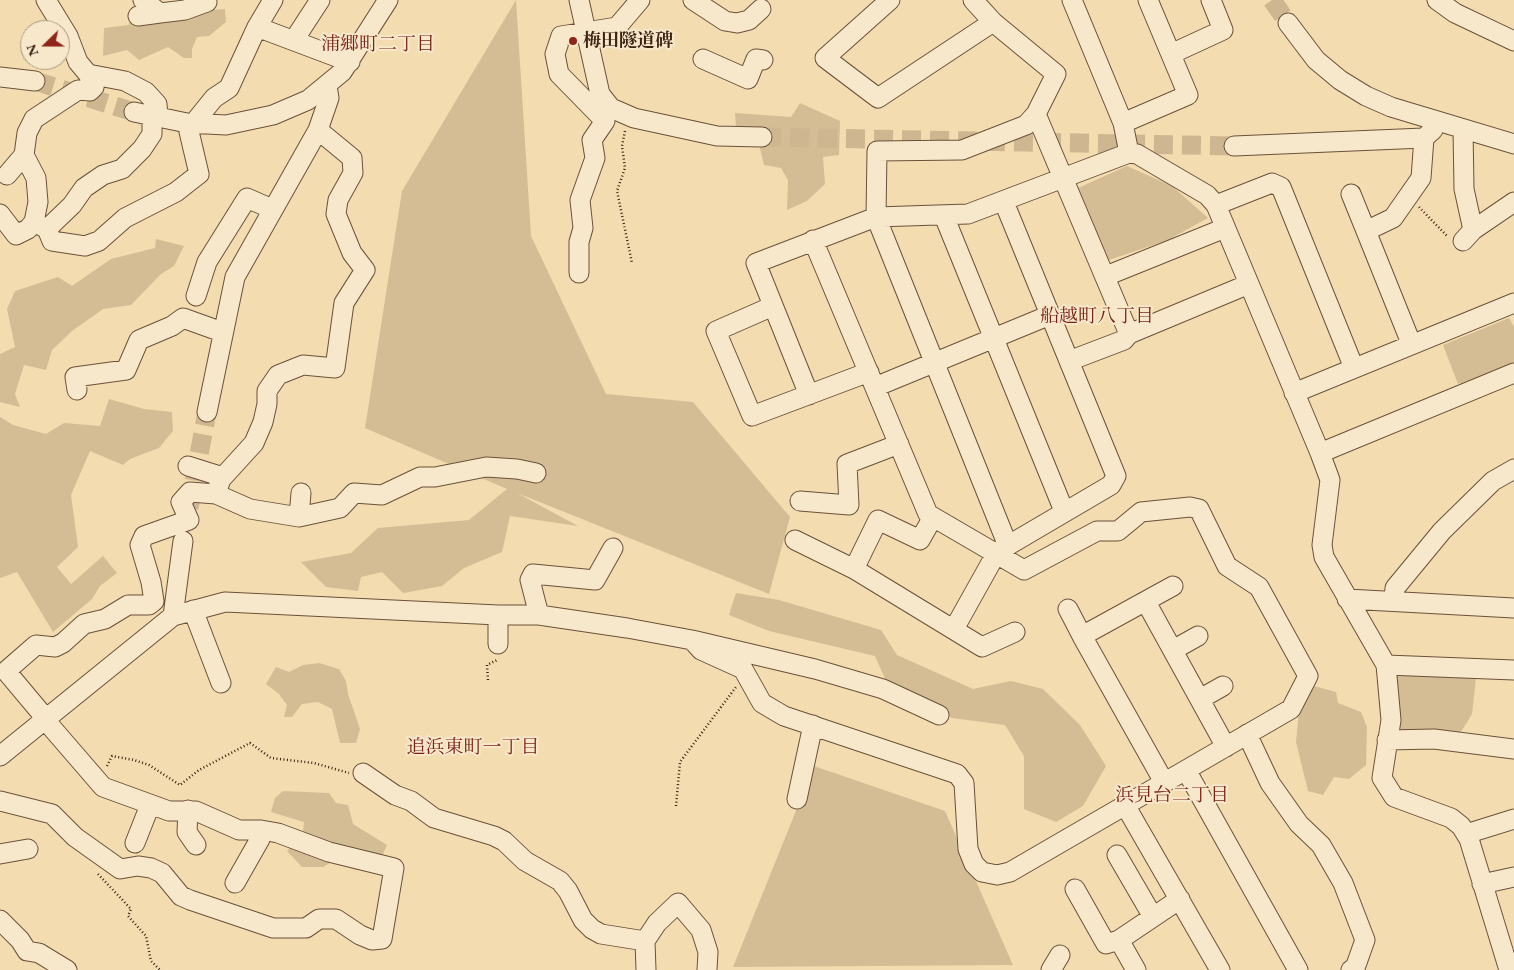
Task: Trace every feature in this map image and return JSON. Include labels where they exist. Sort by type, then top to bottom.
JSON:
[{"type":"street","points":[[7,175],[24,156],[27,133],[34,119],[78,90],[90,91],[94,87],[88,74],[78,62],[68,36],[46,0]]},
{"type":"street","points":[[190,124],[214,98],[229,88],[257,27],[273,0]]},
{"type":"street","points":[[294,40],[320,0]]},
{"type":"street","points":[[148,116],[190,124],[226,125],[273,115],[308,100],[328,86],[350,62],[388,0]]},
{"type":"street","points":[[578,0],[600,94],[611,108],[634,118],[717,136],[762,137]]},
{"type":"street","points":[[578,274],[578,242],[583,228],[580,200],[595,158],[592,140],[605,121],[559,74],[555,54],[561,36],[617,27],[640,0]]},
{"type":"street","points":[[693,0],[725,21],[731,22],[749,20],[761,10]]},
{"type":"street","points":[[890,0],[825,58],[878,98],[993,22]]},
{"type":"street","points":[[973,0],[993,22],[1056,74],[1036,114],[1026,125],[962,150],[877,151],[876,217],[1002,549]]},
{"type":"street","points":[[1072,0],[1123,123],[1129,153]]},
{"type":"street","points":[[1123,123],[1188,94],[1148,0]]},
{"type":"street","points":[[1171,54],[1223,30],[1211,0]]},
{"type":"street","points":[[1436,0],[1455,13],[1514,41]]},
{"type":"street","points":[[141,8],[160,13],[185,10],[208,1]]},
{"type":"street","points":[[1288,23],[1316,60],[1340,80],[1366,96],[1392,107],[1514,144]]},
{"type":"street","points":[[257,27],[350,62]]},
{"type":"street","points":[[703,59],[748,78],[756,60],[763,60]]},
{"type":"street","points":[[0,214],[16,235],[40,226],[72,205],[84,188],[103,175],[122,168],[142,149],[152,134],[148,116],[157,104],[146,92],[125,81],[88,74]]},
{"type":"street","points":[[0,77],[34,81]]},
{"type":"street","points":[[207,412],[222,332],[235,277],[318,130],[329,98],[328,86]]},
{"type":"street","points":[[1036,114],[1129,334]]},
{"type":"street","points":[[1234,146],[1424,138],[1442,122]]},
{"type":"street","points":[[24,156],[36,178],[40,226],[52,240],[85,246],[99,241],[125,218],[176,192],[200,174],[190,124]]},
{"type":"street","points":[[1463,129],[1464,189],[1468,236]]},
{"type":"street","points":[[216,494],[223,477],[254,443],[263,422],[267,404],[267,391],[278,375],[303,365],[335,368],[344,303],[365,270],[352,253],[336,214],[338,200],[353,173],[352,158],[318,130]]},
{"type":"street","points":[[1366,231],[1393,218],[1410,197],[1421,178],[1424,138]]},
{"type":"street","points":[[809,395],[756,263],[876,217],[968,214],[1004,202],[1129,153],[1137,154],[1207,194],[1216,205],[1330,480],[1322,544],[1324,557],[1386,665],[1391,720],[1382,778],[1394,797],[1451,818],[1461,826],[1466,834],[1509,970]]},
{"type":"street","points":[[1216,205],[1272,183],[1281,187],[1354,368]]},
{"type":"street","points":[[1351,194],[1411,343]]},
{"type":"street","points":[[196,296],[207,262],[247,198],[272,209]]},
{"type":"street","points":[[954,629],[1002,549],[1111,485],[1116,476],[1004,202]]},
{"type":"street","points":[[1468,236],[1514,202]]},
{"type":"street","points":[[944,216],[1064,511]]},
{"type":"street","points":[[1106,276],[1225,228]]},
{"type":"street","points":[[692,640],[701,650],[743,669],[762,703],[784,716],[956,774],[964,783],[968,849],[974,864],[982,872],[997,875],[1010,872],[1291,709],[1308,676],[1258,587],[1227,566],[1199,509],[1141,512],[1118,531],[1098,532],[1024,570],[1002,549],[928,514],[813,240]]},
{"type":"street","points":[[1069,361],[1124,340],[1129,334],[1249,284]]},
{"type":"street","points":[[1294,393],[1411,343],[1514,303]]},
{"type":"street","points":[[773,306],[716,331],[752,416],[809,395],[933,364],[1050,315]]},
{"type":"street","points":[[77,390],[76,377],[126,370],[139,340],[172,326],[183,318],[222,332]]},
{"type":"street","points":[[1320,453],[1514,373]]},
{"type":"street","points":[[800,501],[849,505],[847,464],[899,444]]},
{"type":"street","points":[[188,466],[223,477]]},
{"type":"street","points":[[0,801],[52,814],[75,837],[120,869],[138,866],[151,868],[162,873],[181,896],[273,928],[306,928],[318,919],[336,920],[372,940],[382,939],[394,868],[329,852],[278,833],[261,830],[239,830],[196,810],[169,812],[103,787],[6,671],[36,645],[56,647],[64,643],[84,624],[105,619],[128,605],[150,605],[154,601],[151,582],[140,545],[144,536],[189,520],[181,502],[190,492],[216,494],[250,509],[300,518],[340,508],[354,493],[382,496],[420,477],[435,477],[486,467],[518,469],[536,473]]},
{"type":"street","points":[[1394,601],[1395,588],[1442,530],[1493,481],[1514,470]]},
{"type":"street","points":[[300,518],[301,493]]},
{"type":"street","points":[[854,569],[878,520],[920,540],[934,517]]},
{"type":"street","points":[[796,540],[854,569],[982,646],[1015,632]]},
{"type":"street","points":[[173,616],[183,541]]},
{"type":"street","points":[[539,615],[530,580],[533,574],[595,580],[613,548]]},
{"type":"street","points":[[1082,636],[1174,586]]},
{"type":"street","points":[[1347,598],[1514,608]]},
{"type":"street","points":[[0,756],[173,616],[225,602],[498,615],[539,615],[692,640],[815,669],[883,689],[939,715]]},
{"type":"street","points":[[1146,602],[1226,747]]},
{"type":"street","points":[[1068,609],[1164,782]]},
{"type":"street","points":[[193,610],[221,683]]},
{"type":"street","points":[[498,615],[498,644]]},
{"type":"street","points":[[1173,650],[1198,636]]},
{"type":"street","points":[[1386,665],[1514,670]]},
{"type":"street","points":[[1200,699],[1223,686]]},
{"type":"street","points":[[797,799],[813,725]]},
{"type":"street","points":[[1247,734],[1270,782],[1299,824],[1321,845],[1343,883],[1365,940],[1355,968],[1351,970]]},
{"type":"street","points":[[1387,740],[1434,739],[1514,749]]},
{"type":"street","points":[[1186,770],[1298,970]]},
{"type":"street","points":[[363,773],[395,795],[411,801],[434,818],[494,836],[504,841],[525,861],[560,881],[568,891],[583,920],[592,929],[601,934],[645,941]]},
{"type":"street","points":[[135,843],[150,805]]},
{"type":"street","points":[[1125,805],[1220,970]]},
{"type":"street","points":[[188,810],[187,832],[199,850]]},
{"type":"street","points":[[1466,834],[1514,819]]},
{"type":"street","points":[[235,883],[260,839],[261,830]]},
{"type":"street","points":[[0,854],[28,849]]},
{"type":"street","points":[[1117,855],[1153,917]]},
{"type":"street","points":[[1482,884],[1514,877]]},
{"type":"street","points":[[1074,899],[1106,944],[1119,940],[1180,899]]},
{"type":"street","points":[[646,970],[645,941],[657,923],[678,904],[701,930],[708,952],[707,970]]},
{"type":"street","points":[[0,920],[28,951],[40,953],[67,970]]},
{"type":"street","points":[[1119,940],[1136,970]]},
{"type":"path","points":[[632,263],[617,191],[625,168],[622,146],[625,131],[634,118]]},
{"type":"path","points":[[1410,197],[1452,242],[1468,236]]},
{"type":"path","points":[[488,680],[487,665],[497,660],[498,644]]},
{"type":"path","points":[[676,806],[680,762],[727,696],[747,675]]},
{"type":"path","points":[[103,787],[108,760],[112,756],[149,765],[180,785],[199,770],[250,743],[271,758],[314,763],[344,773],[363,773]]},
{"type":"path","points":[[93,868],[131,909],[128,916],[146,936],[151,962],[160,970]]},
{"type":"shaded area","points":[[516,0],[531,236],[606,394],[693,402],[790,517],[769,594],[517,493],[578,526],[510,516],[502,552],[464,568],[442,586],[403,593],[382,572],[361,577],[358,591],[326,587],[301,562],[351,553],[378,528],[469,520],[507,489],[365,428],[402,191]]},
{"type":"shaded area","points":[[225,9],[226,22],[209,36],[197,37],[192,49],[192,58],[184,58],[168,47],[139,60],[127,50],[103,56],[104,28],[129,25],[129,17]]},
{"type":"shaded area","points":[[800,103],[840,121],[839,155],[823,157],[825,184],[807,201],[787,210],[788,180],[781,168],[764,165],[758,140],[736,128],[735,113],[791,117]]},
{"type":"shaded area","points":[[1127,166],[1172,186],[1208,218],[1168,240],[1106,261],[1078,188]]},
{"type":"shaded area","points":[[156,239],[184,246],[174,266],[161,274],[131,305],[103,309],[72,331],[52,350],[46,370],[24,365],[15,394],[20,407],[0,402],[0,354],[15,347],[7,309],[15,291],[58,277],[72,286],[111,259],[155,248]]},
{"type":"shaded area","points":[[1509,318],[1514,327],[1514,364],[1486,376],[1458,384],[1443,345]]},
{"type":"shaded area","points":[[109,399],[144,409],[172,412],[173,431],[159,448],[130,459],[123,465],[90,451],[71,495],[78,547],[57,567],[71,584],[103,556],[117,573],[100,586],[92,599],[53,632],[17,572],[0,578],[0,417],[13,425],[46,434],[64,423],[100,426]]},
{"type":"shaded area","points":[[736,593],[779,600],[881,630],[897,655],[973,689],[1011,681],[1043,689],[1080,725],[1106,766],[1083,806],[1056,822],[1024,809],[1024,756],[1005,725],[952,718],[886,681],[875,656],[769,631],[729,615]]},
{"type":"shaded area","points":[[319,663],[339,669],[346,681],[348,694],[360,729],[356,743],[340,743],[332,709],[318,702],[302,704],[292,717],[284,717],[287,705],[279,694],[266,684],[276,667],[289,672],[303,665]]},
{"type":"shaded area","points":[[1392,675],[1476,677],[1472,714],[1459,735],[1396,734]]},
{"type":"shaded area","points":[[1314,686],[1336,692],[1338,703],[1361,712],[1367,727],[1366,765],[1349,779],[1334,777],[1323,795],[1308,791],[1296,742],[1300,701]]},
{"type":"shaded area","points":[[814,766],[945,811],[1013,965],[733,967]]},
{"type":"shaded area","points":[[283,791],[329,793],[336,803],[348,805],[353,824],[387,845],[376,870],[356,870],[333,861],[323,867],[302,867],[287,851],[303,832],[304,822],[271,812],[275,798]]},
{"type":"tunnel","points":[[1272,0],[1288,23]]},
{"type":"tunnel","points":[[35,81],[134,112]]},
{"type":"tunnel","points":[[762,137],[1234,146]]},
{"type":"tunnel","points":[[189,508],[207,412]]},
{"type":"place","name":"梅田隧道碑","points":[[573,41]]},
{"type":"district","name":"浦郷町二丁目","points":[[378,45]]},
{"type":"district","name":"船越町八丁目","points":[[1097,317]]},
{"type":"district","name":"追浜東町一丁目","points":[[473,748]]},
{"type":"district","name":"浜見台二丁目","points":[[1172,796]]}]
